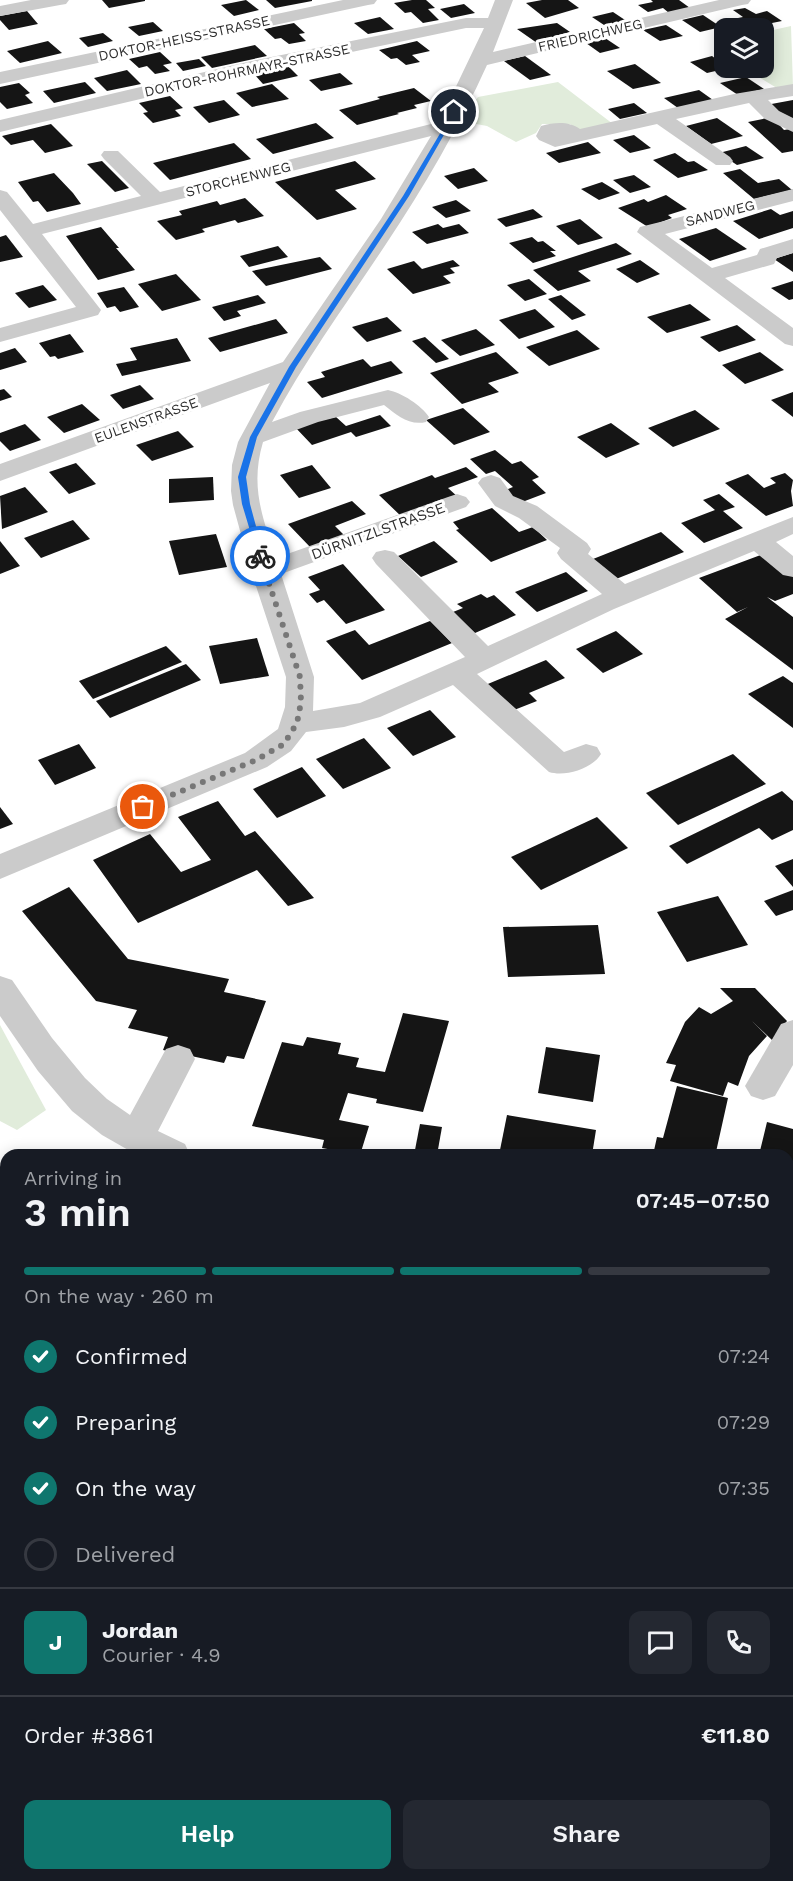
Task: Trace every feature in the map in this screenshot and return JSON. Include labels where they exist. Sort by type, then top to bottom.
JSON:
[{"type":"street","points":[[0,11],[60,0]]},
{"type":"street","name":"DOKTOR-HEISS-STRASSE","points":[[0,78],[368,0]]},
{"type":"street","points":[[0,867],[256,760],[284,744],[297,723],[301,702],[300,677],[253,532],[242,477],[253,437],[293,367],[406,196],[446,126],[496,23],[504,0]]},
{"type":"street","name":"FRIEDRICHWEG","points":[[478,61],[695,4],[742,0]]},
{"type":"street","name":"DOKTOR-ROHRMAYR-STRASSE","points":[[0,126],[247,68],[466,23],[496,23]]},
{"type":"street","points":[[577,136],[793,90]]},
{"type":"street","points":[[754,97],[772,115],[793,126]]},
{"type":"street","points":[[660,117],[723,161]]},
{"type":"street","name":"STORCHENWEG","points":[[29,231],[446,126]]},
{"type":"street","points":[[111,155],[157,200]]},
{"type":"street","name":"SANDWEG","points":[[710,276],[648,232],[793,195]]},
{"type":"street","points":[[0,196],[90,310],[0,336]]},
{"type":"street","points":[[710,276],[766,259],[768,254],[793,246]]},
{"type":"street","points":[[710,276],[793,339]]},
{"type":"street","name":"EULENSTRASSE","points":[[0,473],[293,367]]},
{"type":"street","points":[[253,437],[309,417],[388,397],[417,417]]},
{"type":"street","points":[[491,483],[504,501],[528,512],[578,549],[570,553],[622,596]]},
{"type":"street","name":"DÜRNITZLSTRASSE","points":[[266,571],[458,502]]},
{"type":"street","points":[[297,723],[344,717],[370,710],[622,596],[793,525]]},
{"type":"street","points":[[757,540],[793,569]]},
{"type":"street","points":[[384,558],[484,659]]},
{"type":"street","points":[[457,672],[560,765],[586,754]]},
{"type":"street","points":[[0,989],[57,1070],[85,1101],[136,1137],[160,1149]]},
{"type":"street","points":[[763,1086],[793,1034]]},
{"type":"street","points":[[136,1137],[178,1059]]},
{"type":"green space","points":[[791,26],[793,87],[780,90],[760,78],[774,78],[774,30]]},
{"type":"green space","points":[[558,82],[613,124],[581,132],[570,124],[542,124],[536,133],[516,142],[487,126],[460,121],[478,97]]},
{"type":"green space","points":[[0,1025],[46,1110],[17,1130],[0,1121]]},
{"type":"building","points":[[102,0],[145,0],[145,1],[109,8]]},
{"type":"building","points":[[246,0],[259,10],[234,16],[221,5]]},
{"type":"building","points":[[266,0],[312,0],[312,1],[275,8]]},
{"type":"building","points":[[426,0],[435,8],[428,9],[439,20],[423,23],[411,12],[405,13],[394,3]]},
{"type":"building","points":[[542,0],[568,0],[579,8],[545,18],[526,3]]},
{"type":"building","points":[[651,0],[679,0],[690,8],[669,13],[663,8],[648,12],[638,5],[653,2]]},
{"type":"building","points":[[464,4],[475,13],[451,18],[440,9]]},
{"type":"building","points":[[745,8],[756,14],[767,11],[782,21],[774,23],[774,18],[738,18],[743,17],[733,10]]},
{"type":"building","points":[[27,11],[38,24],[9,30],[0,20],[0,16]]},
{"type":"building","points":[[613,12],[628,22],[607,27],[592,17]]},
{"type":"building","points":[[703,15],[714,22],[714,29],[700,32],[682,20]]},
{"type":"building","points":[[380,17],[394,29],[368,34],[354,23]]},
{"type":"building","points":[[153,22],[163,31],[139,36],[128,27]]},
{"type":"building","points":[[294,23],[305,33],[299,34],[306,41],[289,44],[281,38],[275,39],[264,29]]},
{"type":"building","points":[[557,23],[570,32],[555,36],[558,38],[537,43],[517,29]]},
{"type":"building","points":[[666,25],[683,36],[660,41],[643,30]]},
{"type":"building","points":[[103,33],[113,41],[88,47],[79,38]]},
{"type":"building","points":[[605,38],[620,48],[600,53],[586,43]]},
{"type":"building","points":[[48,41],[62,53],[20,63],[7,51]]},
{"type":"building","points":[[417,41],[430,51],[412,55],[420,62],[406,65],[397,58],[391,59],[379,50]]},
{"type":"building","points":[[255,45],[267,56],[212,68],[201,57]]},
{"type":"building","points":[[160,52],[172,63],[163,65],[170,71],[155,74],[147,66],[139,68],[129,59]]},
{"type":"building","points":[[525,56],[551,75],[530,80],[504,61]]},
{"type":"building","points":[[712,56],[714,71],[707,73],[690,62]]},
{"type":"building","points":[[199,59],[206,66],[183,71],[176,63]]},
{"type":"building","points":[[635,64],[661,83],[633,89],[607,71]]},
{"type":"building","points":[[289,67],[298,76],[263,84],[254,74]]},
{"type":"building","points":[[127,70],[141,84],[107,91],[94,78]]},
{"type":"building","points":[[340,73],[353,84],[321,91],[309,80]]},
{"type":"building","points":[[748,78],[764,89],[738,95],[720,83]]},
{"type":"building","points":[[85,82],[96,93],[54,103],[43,91]]},
{"type":"building","points":[[19,83],[30,93],[25,95],[33,103],[7,109],[0,102],[0,87]]},
{"type":"building","points":[[272,84],[289,99],[252,107],[236,93]]},
{"type":"building","points":[[414,88],[431,101],[414,105],[417,108],[397,113],[399,114],[357,125],[339,110],[380,99],[377,97]]},
{"type":"building","points":[[699,90],[713,100],[678,108],[664,98]]},
{"type":"building","points":[[170,96],[183,108],[175,110],[181,116],[153,123],[143,113],[148,112],[139,103]]},
{"type":"building","points":[[224,100],[240,115],[209,123],[193,107]]},
{"type":"building","points":[[793,100],[793,121],[766,105]]},
{"type":"building","points":[[634,103],[647,113],[620,119],[608,109]]},
{"type":"building","points":[[772,117],[784,130],[793,131],[793,151],[782,153],[748,122]]},
{"type":"building","points":[[717,118],[743,136],[711,144],[686,126]]},
{"type":"building","points":[[316,123],[334,138],[273,154],[256,139]]},
{"type":"building","points":[[51,124],[73,146],[45,153],[33,140],[11,145],[2,136]]},
{"type":"building","points":[[634,135],[651,148],[630,153],[613,140]]},
{"type":"building","points":[[588,142],[601,153],[559,163],[546,153]]},
{"type":"building","points":[[234,143],[251,159],[170,180],[153,163]]},
{"type":"building","points":[[746,146],[764,158],[737,165],[719,153]]},
{"type":"building","points":[[675,153],[688,162],[694,161],[708,170],[678,178],[653,160]]},
{"type":"building","points":[[102,161],[129,188],[115,192],[87,164]]},
{"type":"building","points":[[355,161],[376,179],[335,190],[357,209],[317,220],[275,182]]},
{"type":"building","points":[[474,168],[488,181],[458,189],[444,176]]},
{"type":"building","points":[[740,169],[758,183],[779,179],[792,190],[754,199],[723,173]]},
{"type":"building","points":[[54,173],[81,204],[47,212],[38,201],[33,202],[18,182]]},
{"type":"building","points":[[634,175],[651,187],[630,193],[613,180]]},
{"type":"building","points":[[602,182],[620,193],[599,200],[581,189]]},
{"type":"building","points":[[666,195],[687,209],[668,215],[672,218],[648,227],[618,208],[644,199],[648,202]]},
{"type":"building","points":[[245,198],[264,216],[238,223],[235,220],[202,229],[205,232],[176,240],[157,221],[182,215],[179,211],[217,201],[220,205]]},
{"type":"building","points":[[456,200],[471,211],[446,218],[432,207]]},
{"type":"building","points":[[533,209],[543,217],[506,227],[497,219]]},
{"type":"building","points":[[771,209],[780,215],[793,211],[793,228],[759,239],[733,221]]},
{"type":"building","points":[[580,219],[603,238],[578,245],[556,226]]},
{"type":"building","points":[[438,224],[443,228],[459,224],[469,233],[427,244],[412,232]]},
{"type":"building","points":[[101,227],[135,270],[98,280],[66,236]]},
{"type":"building","points":[[716,228],[747,249],[710,261],[679,239]]},
{"type":"building","points":[[6,235],[23,257],[0,262],[0,237]]},
{"type":"building","points":[[532,237],[538,242],[543,241],[556,251],[550,251],[556,256],[533,263],[509,243]]},
{"type":"building","points":[[616,243],[632,254],[578,271],[591,281],[558,291],[533,270]]},
{"type":"building","points":[[278,246],[288,257],[249,267],[240,256]]},
{"type":"building","points":[[793,253],[793,272],[774,259]]},
{"type":"building","points":[[320,257],[332,269],[266,286],[252,271]]},
{"type":"building","points":[[453,260],[460,266],[450,268],[455,273],[443,276],[451,283],[413,294],[387,269],[414,261],[422,269]]},
{"type":"building","points":[[640,260],[660,274],[637,283],[616,269]]},
{"type":"building","points":[[176,274],[201,300],[162,311],[138,284]]},
{"type":"building","points":[[529,279],[547,294],[525,301],[507,285]]},
{"type":"building","points":[[793,281],[793,299],[789,300],[771,288]]},
{"type":"building","points":[[43,285],[57,300],[29,308],[15,293]]},
{"type":"building","points":[[124,287],[139,307],[120,312],[115,306],[107,308],[97,293]]},
{"type":"building","points":[[258,295],[266,303],[237,311],[241,316],[224,321],[212,307]]},
{"type":"building","points":[[561,295],[586,315],[572,320],[548,299]]},
{"type":"building","points":[[690,304],[711,320],[667,333],[647,317]]},
{"type":"building","points":[[535,309],[555,327],[519,339],[499,320]]},
{"type":"building","points":[[387,317],[402,331],[367,342],[352,327]]},
{"type":"building","points":[[276,319],[288,333],[220,352],[208,338]]},
{"type":"building","points":[[737,325],[756,340],[719,352],[700,337]]},
{"type":"building","points":[[476,329],[495,345],[460,356],[441,340]]},
{"type":"building","points":[[577,330],[600,349],[549,366],[526,347]]},
{"type":"building","points":[[70,334],[84,352],[58,359],[55,356],[50,357],[39,343]]},
{"type":"building","points":[[425,337],[449,359],[436,363],[412,341]]},
{"type":"building","points":[[177,338],[191,361],[122,376],[116,364],[137,360],[130,348]]},
{"type":"building","points":[[15,348],[27,362],[0,370],[0,353]]},
{"type":"building","points":[[496,352],[519,373],[488,383],[499,392],[462,404],[430,373]]},
{"type":"building","points":[[760,352],[784,370],[745,384],[722,365]]},
{"type":"building","points":[[363,359],[371,367],[391,361],[403,373],[322,398],[307,382],[325,377],[321,372]]},
{"type":"building","points":[[140,385],[154,399],[123,409],[110,395]]},
{"type":"building","points":[[4,389],[12,397],[0,401],[0,390]]},
{"type":"building","points":[[793,392],[793,417],[771,400]]},
{"type":"building","points":[[82,404],[100,420],[64,433],[47,417]]},
{"type":"building","points":[[463,408],[490,432],[454,445],[426,420]]},
{"type":"building","points":[[695,410],[720,429],[673,447],[648,428]]},
{"type":"building","points":[[380,415],[391,426],[356,437],[351,432],[312,445],[294,426],[336,417],[346,426]]},
{"type":"building","points":[[611,423],[640,444],[606,458],[577,437]]},
{"type":"building","points":[[25,424],[41,440],[10,451],[0,441],[0,433]]},
{"type":"building","points":[[178,431],[194,447],[152,461],[136,445]]},
{"type":"building","points":[[495,450],[512,464],[521,461],[539,477],[532,480],[546,493],[517,504],[503,491],[513,487],[495,471],[486,474],[470,459]]},
{"type":"building","points":[[76,463],[96,484],[69,494],[49,472]]},
{"type":"building","points":[[312,465],[331,488],[299,498],[280,475]]},
{"type":"building","points":[[466,467],[478,477],[448,488],[459,498],[404,519],[379,495],[432,475],[435,478]]},
{"type":"building","points":[[785,473],[793,480],[791,491],[793,506],[766,516],[725,483],[748,474],[764,488],[776,483],[770,478]]},
{"type":"building","points":[[213,477],[214,500],[169,503],[169,479]]},
{"type":"building","points":[[25,487],[48,512],[2,529],[0,496]]},
{"type":"building","points":[[719,494],[735,507],[723,511],[743,528],[704,543],[681,523],[715,510],[703,500]]},
{"type":"building","points":[[352,501],[366,514],[335,526],[345,536],[311,548],[288,524]]},
{"type":"building","points":[[492,508],[519,532],[533,527],[547,540],[491,562],[456,530],[459,529],[453,522]]},
{"type":"building","points":[[73,520],[90,539],[41,558],[24,538]]},
{"type":"building","points":[[661,532],[684,552],[611,581],[588,561]]},
{"type":"building","points":[[216,534],[227,567],[179,575],[169,541]]},
{"type":"building","points":[[0,541],[20,566],[0,574]]},
{"type":"building","points":[[434,541],[458,562],[421,577],[398,556]]},
{"type":"building","points":[[766,553],[793,576],[793,594],[775,601],[767,597],[793,617],[793,670],[725,619],[748,607],[737,612],[699,578]]},
{"type":"building","points":[[343,564],[385,610],[346,624],[324,600],[317,603],[309,594],[320,590],[308,577]]},
{"type":"building","points":[[566,572],[588,591],[537,612],[515,592]]},
{"type":"building","points":[[481,594],[487,598],[494,595],[516,615],[475,633],[453,612],[463,608],[457,604]]},
{"type":"building","points":[[430,621],[452,643],[362,680],[326,641],[355,630],[369,645]]},
{"type":"building","points":[[616,631],[643,654],[603,673],[576,649]]},
{"type":"building","points":[[257,638],[269,676],[220,684],[209,646]]},
{"type":"building","points":[[166,646],[182,662],[93,699],[79,681]]},
{"type":"building","points":[[546,660],[565,678],[529,693],[537,701],[509,712],[483,686]]},
{"type":"building","points":[[186,664],[201,680],[110,718],[96,701]]},
{"type":"building","points":[[783,676],[793,683],[793,728],[748,694]]},
{"type":"building","points":[[430,710],[456,737],[413,756],[387,728]]},
{"type":"building","points":[[364,738],[391,768],[343,789],[316,759]]},
{"type":"building","points":[[79,744],[96,768],[55,785],[38,760]]},
{"type":"building","points":[[733,754],[766,784],[678,825],[646,793]]},
{"type":"building","points":[[302,767],[326,796],[277,818],[253,789]]},
{"type":"building","points":[[782,791],[793,801],[793,830],[772,840],[759,828],[687,864],[669,846]]},
{"type":"building","points":[[218,801],[245,836],[255,831],[314,898],[288,906],[257,870],[138,923],[93,860],[150,834],[181,872],[211,860],[178,817]]},
{"type":"building","points":[[0,807],[13,824],[0,829]]},
{"type":"building","points":[[597,817],[628,848],[541,890],[511,857]]},
{"type":"building","points":[[793,859],[793,887],[775,866]]},
{"type":"building","points":[[69,887],[128,959],[229,979],[224,992],[266,1001],[244,1059],[227,1056],[224,1063],[163,1050],[168,1037],[128,1028],[137,1010],[96,1001],[22,911]]},
{"type":"building","points":[[793,890],[793,910],[776,916],[764,901]]},
{"type":"building","points":[[718,896],[748,945],[687,962],[657,912]]},
{"type":"building","points":[[598,925],[605,974],[508,977],[503,927]]},
{"type":"building","points":[[720,988],[755,988],[787,1021],[772,1040],[752,1021],[767,1036],[749,1056],[738,1086],[728,1082],[723,1096],[670,1081],[676,1065],[666,1063],[685,1022],[699,1007],[711,1014],[733,1001]]},
{"type":"building","points":[[403,1013],[449,1021],[423,1112],[376,1103],[377,1099],[348,1093],[339,1120],[369,1126],[362,1149],[322,1148],[324,1140],[252,1126],[282,1042],[303,1046],[307,1037],[341,1043],[338,1054],[359,1058],[356,1067],[385,1072]]},
{"type":"building","points":[[546,1047],[600,1055],[593,1102],[538,1093]]},
{"type":"building","points":[[677,1086],[728,1098],[717,1149],[654,1149],[657,1137],[663,1138]]},
{"type":"building","points":[[507,1115],[596,1130],[593,1149],[500,1149]]},
{"type":"building","points":[[767,1122],[793,1129],[793,1149],[760,1149]]},
{"type":"building","points":[[420,1124],[442,1127],[438,1149],[415,1149]]},
{"type":"way so far","points":[[143,807],[256,760],[284,744],[292,734],[297,723],[301,702],[300,677],[260,556]]},
{"type":"route","points":[[260,556],[246,504],[242,477],[248,448],[261,419],[406,196],[454,112]]}]
